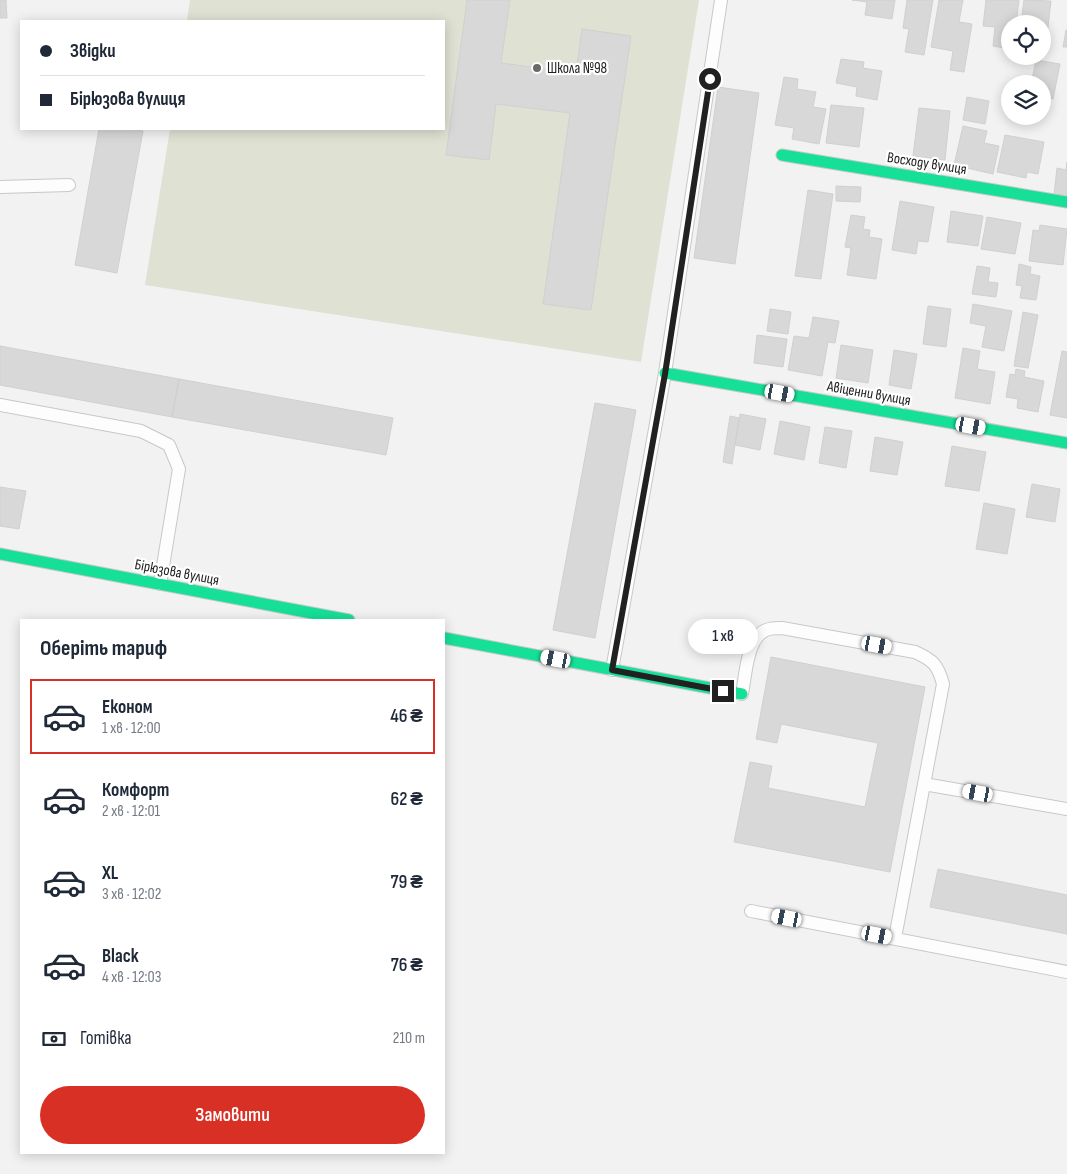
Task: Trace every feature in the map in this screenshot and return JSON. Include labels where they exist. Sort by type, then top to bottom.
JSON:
[{"type":"street","name":"Восходу вулиця","points":[[782,154],[1067,202]]},
{"type":"street","name":"Авіценни вулиця","points":[[665,374],[1067,443]]},
{"type":"street","name":"Бірюзова вулиця","points":[[0,554],[344,619]]},
{"type":"street","points":[[445,638],[742,694]]},
{"type":"lane","points":[[612,670],[665,374],[721,0]]},
{"type":"lane","points":[[0,187],[69,185]]},
{"type":"lane","points":[[0,405],[141,431],[169,445],[178,469],[160,584]]},
{"type":"lane","points":[[742,694],[751,646],[759,634],[769,629],[782,628],[915,652],[931,659],[940,672],[943,684],[895,938]]},
{"type":"lane","points":[[924,784],[1067,808]]},
{"type":"lane","points":[[751,911],[1067,972]]},
{"type":"shaded area","points":[[190,0],[699,0],[641,362],[145,285],[170,130],[445,130],[445,20],[187,20]]},
{"type":"building","points":[[0,0],[6,0],[7,18],[0,18]]},
{"type":"building","points":[[467,0],[510,0],[501,63],[576,73],[582,29],[631,36],[591,310],[543,304],[570,113],[496,104],[489,160],[446,155]]},
{"type":"building","points":[[852,0],[895,0],[892,19],[865,15],[867,2]]},
{"type":"building","points":[[907,0],[933,0],[924,55],[905,52],[909,29],[903,28]]},
{"type":"building","points":[[939,0],[963,0],[959,22],[972,24],[964,72],[950,70],[953,51],[931,47]]},
{"type":"building","points":[[986,0],[1019,0],[1017,15],[1001,15],[1001,47],[993,46],[995,27],[983,26]]},
{"type":"building","points":[[1024,0],[1051,1],[1049,15],[1022,15]]},
{"type":"building","points":[[1066,30],[1067,47],[1063,47]]},
{"type":"building","points":[[841,59],[864,62],[863,68],[882,71],[877,100],[856,96],[857,87],[836,83]]},
{"type":"building","points":[[1051,62],[1060,64],[1053,99],[1051,99],[1051,75],[1033,75],[1035,65],[1051,65]]},
{"type":"building","points":[[784,77],[798,79],[797,89],[816,92],[813,107],[826,109],[819,144],[792,139],[794,128],[775,125]]},
{"type":"building","points":[[718,87],[759,93],[735,264],[694,258]]},
{"type":"building","points":[[967,97],[989,101],[985,124],[963,120]]},
{"type":"building","points":[[831,105],[864,108],[859,147],[826,143]]},
{"type":"building","points":[[919,108],[950,111],[945,160],[913,156]]},
{"type":"building","points":[[963,126],[987,131],[984,143],[999,146],[993,174],[954,165]]},
{"type":"building","points":[[99,130],[143,131],[117,273],[75,265]]},
{"type":"building","points":[[1005,135],[1044,142],[1038,174],[1027,172],[1026,178],[997,172]]},
{"type":"building","points":[[1067,162],[1067,196],[1054,195],[1057,168],[1066,170]]},
{"type":"building","points":[[836,186],[861,187],[860,202],[836,201]]},
{"type":"building","points":[[808,190],[833,194],[821,279],[795,276]]},
{"type":"building","points":[[900,201],[934,207],[928,242],[918,241],[916,254],[892,250]]},
{"type":"building","points":[[951,211],[983,216],[978,246],[947,242]]},
{"type":"building","points":[[851,215],[865,217],[863,229],[870,230],[869,237],[882,239],[876,279],[847,275],[851,248],[845,247]]},
{"type":"building","points":[[987,217],[1021,223],[1015,254],[981,249]]},
{"type":"building","points":[[1040,225],[1067,229],[1063,265],[1029,261],[1033,230],[1039,231]]},
{"type":"building","points":[[1019,264],[1031,267],[1030,274],[1040,276],[1036,300],[1020,298],[1022,286],[1016,285]]},
{"type":"building","points":[[977,266],[990,268],[988,282],[998,283],[996,297],[972,294]]},
{"type":"building","points":[[973,304],[1012,311],[1004,351],[982,347],[986,326],[970,323]]},
{"type":"building","points":[[928,306],[951,309],[946,347],[923,344]]},
{"type":"building","points":[[770,309],[791,312],[788,334],[767,331]]},
{"type":"building","points":[[1023,312],[1038,315],[1028,368],[1014,366]]},
{"type":"building","points":[[813,317],[839,321],[835,343],[828,342],[822,376],[788,370],[794,336],[809,338]]},
{"type":"building","points":[[757,335],[787,339],[783,367],[754,363]]},
{"type":"building","points":[[841,345],[873,350],[868,383],[836,378]]},
{"type":"building","points":[[0,346],[179,379],[172,417],[0,385]]},
{"type":"building","points":[[963,348],[980,351],[977,369],[995,372],[990,404],[955,398]]},
{"type":"building","points":[[894,350],[917,354],[911,389],[889,385]]},
{"type":"building","points":[[1062,351],[1067,352],[1067,418],[1050,415]]},
{"type":"building","points":[[1016,369],[1025,371],[1024,377],[1044,381],[1038,412],[1017,408],[1018,399],[1006,397],[1010,374],[1015,375]]},
{"type":"building","points":[[179,379],[393,418],[386,455],[172,417]]},
{"type":"building","points":[[595,403],[636,410],[595,638],[553,630]]},
{"type":"building","points":[[740,414],[766,419],[760,450],[735,445]]},
{"type":"building","points":[[730,416],[739,418],[732,464],[723,462]]},
{"type":"building","points":[[780,421],[810,427],[804,460],[774,454]]},
{"type":"building","points":[[825,427],[852,431],[846,468],[819,463]]},
{"type":"building","points":[[875,437],[903,442],[897,475],[870,471]]},
{"type":"building","points":[[952,446],[986,452],[979,491],[945,486]]},
{"type":"building","points":[[1032,484],[1060,489],[1055,522],[1026,517]]},
{"type":"building","points":[[0,487],[26,491],[19,529],[0,526]]},
{"type":"building","points":[[984,503],[1015,509],[1007,554],[976,549]]},
{"type":"building","points":[[771,657],[925,687],[890,872],[734,842],[750,762],[772,766],[768,788],[865,807],[878,743],[781,724],[777,743],[756,739]]},
{"type":"building","points":[[938,869],[1067,895],[1067,934],[930,907]]},
{"type":"traffic: fast","points":[[782,155],[1067,202]]},
{"type":"traffic: fast","points":[[665,373],[1067,443]]},
{"type":"traffic: fast","points":[[0,554],[344,619]]},
{"type":"traffic: fast","points":[[445,638],[742,694]]},
{"type":"place","name":"Школа №98","points":[[537,68]]},
{"type":"route","points":[[710,79],[665,374],[612,670],[723,691]]}]
